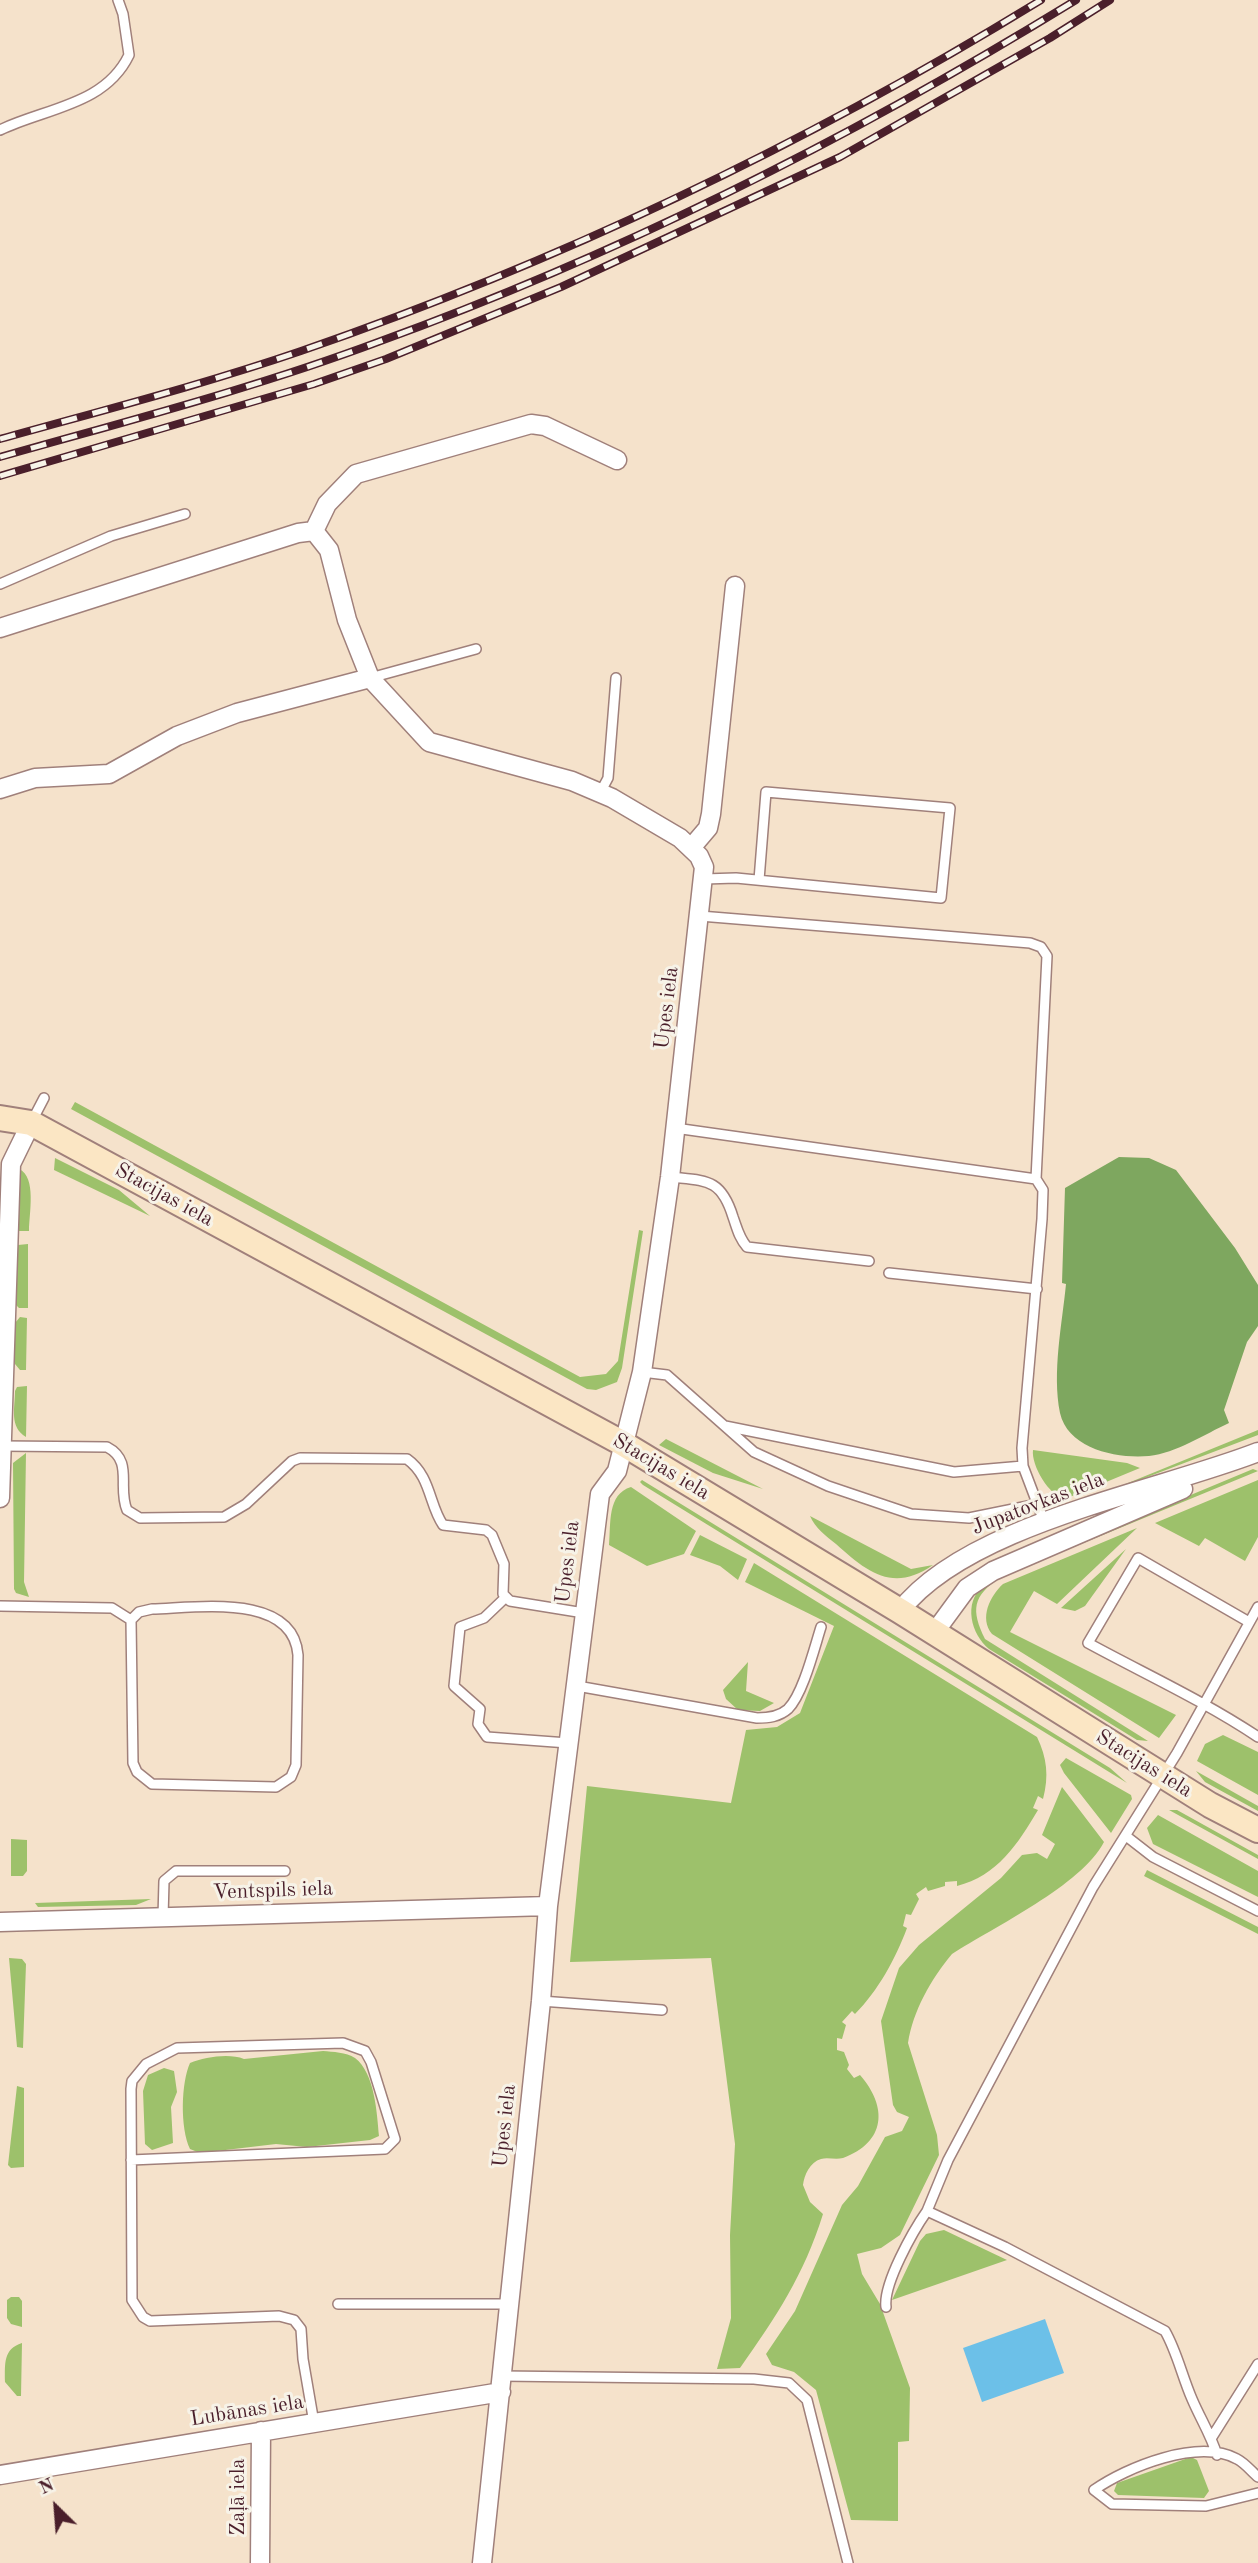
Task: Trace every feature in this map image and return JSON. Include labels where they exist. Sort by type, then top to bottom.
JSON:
[{"type":"main road","name":"Stacijas iela","points":[[0,1118],[40,1127],[622,1443],[900,1611],[1210,1805],[1258,1830]]},
{"type":"street","points":[[314,531],[327,504],[356,474],[531,424],[545,426],[617,460]]},
{"type":"street","points":[[0,628],[298,533],[314,531]]},
{"type":"street","points":[[314,531],[329,550],[347,620],[370,678],[429,742],[572,780],[649,818],[691,848],[708,828],[711,814],[734,586]]},
{"type":"street","points":[[0,789],[35,778],[109,774],[177,736],[237,713],[370,678]]},
{"type":"street","name":"Upes iela","points":[[482,2563],[541,2001],[548,1906],[600,1494],[617,1471],[642,1372],[676,1128],[704,879],[704,867],[691,848]]},
{"type":"street","points":[[0,1498],[11,1164],[40,1127]]},
{"type":"street","name":"Jupatovkas iela","points":[[900,1611],[917,1589],[945,1568],[978,1550],[1045,1524],[1209,1471],[1258,1452]]},
{"type":"street","name":"Jupatovkas iela","points":[[934,1633],[970,1585],[993,1571],[1191,1485],[1209,1471]]},
{"type":"street","points":[[970,1585],[985,1567],[1042,1538],[1047,1531],[1045,1524]]},
{"type":"street","name":"Ventspils iela","points":[[0,1922],[548,1906]]},
{"type":"street","name":"Lubānas iela","points":[[0,2475],[314,2423],[501,2384]]},
{"type":"street","name":"Zaļā iela","points":[[260,2563],[261,2431]]},
{"type":"lane","points":[[0,130],[31,115],[88,98],[108,84],[129,55],[123,14],[118,0]]},
{"type":"lane","points":[[0,583],[111,536],[186,514]]},
{"type":"lane","points":[[370,678],[477,649]]},
{"type":"lane","points":[[600,793],[608,778],[616,678]]},
{"type":"lane","points":[[704,879],[759,880],[941,898],[950,808],[766,792],[759,880]]},
{"type":"lane","points":[[700,916],[1031,943],[1041,947],[1047,956],[1036,1180],[1043,1190],[1023,1466],[1045,1524]]},
{"type":"lane","points":[[40,1127],[44,1098]]},
{"type":"lane","points":[[676,1128],[1036,1180]]},
{"type":"lane","points":[[670,1177],[710,1182],[719,1187],[727,1196],[738,1233],[747,1247],[869,1261]]},
{"type":"lane","points":[[889,1273],[1037,1289]]},
{"type":"lane","points":[[642,1372],[667,1375],[754,1452],[828,1486],[911,1514],[969,1518],[1038,1504]]},
{"type":"lane","points":[[724,1425],[954,1472],[1023,1466]]},
{"type":"lane","points":[[2,1446],[107,1447],[120,1455],[127,1510],[140,1518],[224,1517],[246,1504],[292,1461],[300,1458],[407,1459],[415,1464],[432,1494],[443,1525],[486,1530],[492,1535],[504,1564],[503,1588],[510,1601],[584,1613]]},
{"type":"lane","points":[[1249,1622],[1139,1558],[1088,1643],[1175,1691],[1205,1702],[1258,1737]]},
{"type":"lane","points":[[506,1597],[484,1618],[460,1627],[454,1686],[480,1709],[478,1724],[487,1737],[568,1743]]},
{"type":"lane","points":[[0,1606],[112,1608],[131,1620]]},
{"type":"lane","points":[[241,1607],[275,1618],[282,1624],[297,1643],[298,1655],[296,1766],[291,1777],[276,1787],[152,1784],[145,1780],[133,1763],[131,1620],[139,1612],[152,1609],[241,1607]]},
{"type":"lane","points":[[886,2307],[885,2299],[892,2280],[928,2211],[967,2124],[1093,1886],[1163,1775],[1258,1607]]},
{"type":"lane","points":[[577,1686],[757,1718],[773,1717],[787,1710],[795,1699],[821,1628]]},
{"type":"lane","points":[[1126,1836],[1153,1857],[1258,1911]]},
{"type":"lane","points":[[163,1917],[164,1881],[176,1871],[285,1871]]},
{"type":"lane","points":[[541,2001],[662,2010]]},
{"type":"lane","points":[[131,2160],[385,2149],[395,2139],[372,2062],[365,2051],[343,2043],[177,2048],[146,2064],[132,2081],[131,2160],[132,2300],[143,2317],[150,2321],[279,2316],[294,2320],[301,2329],[303,2360],[314,2423]]},
{"type":"lane","points":[[928,2211],[1139,2314],[1165,2331],[1175,2348],[1192,2400],[1212,2437],[1217,2455]]},
{"type":"lane","points":[[338,2304],[508,2304]]},
{"type":"lane","points":[[1212,2437],[1227,2410],[1248,2384],[1258,2364]]},
{"type":"lane","points":[[501,2384],[765,2379],[789,2383],[807,2400],[848,2563]]},
{"type":"lane","points":[[1258,2477],[1237,2459],[1190,2451],[1114,2476],[1094,2490],[1112,2504],[1206,2506],[1258,2493]]},
{"type":"green space","points":[[75,1102],[580,1377],[606,1374],[618,1361],[639,1230],[643,1231],[622,1368],[617,1382],[596,1390],[587,1389],[71,1109]]},
{"type":"green space","points":[[1119,1157],[1149,1158],[1176,1170],[1235,1248],[1258,1285],[1258,1326],[1247,1342],[1224,1410],[1229,1423],[1180,1447],[1149,1456],[1123,1456],[1083,1443],[1065,1425],[1058,1397],[1058,1348],[1066,1284],[1062,1283],[1065,1188]]},
{"type":"green space","points":[[55,1158],[119,1190],[150,1216],[54,1170]]},
{"type":"green space","points":[[19,1169],[25,1173],[30,1188],[29,1231],[19,1231],[17,1226]]},
{"type":"green space","points":[[28,1244],[28,1308],[19,1308],[15,1304],[15,1249],[18,1245]]},
{"type":"green space","points":[[20,1317],[27,1318],[26,1370],[20,1370],[15,1364],[15,1323]]},
{"type":"green space","points":[[27,1386],[26,1437],[17,1428],[14,1410],[17,1387]]},
{"type":"green space","points":[[1258,1430],[1258,1435],[1079,1503]]},
{"type":"green space","points":[[666,1439],[763,1489],[713,1473],[659,1445]]},
{"type":"green space","points":[[1033,1450],[1127,1463],[1140,1468],[1065,1499],[1053,1492],[1042,1479],[1035,1464]]},
{"type":"green space","points":[[26,1453],[24,1582],[29,1597],[16,1593],[14,1589],[13,1463]]},
{"type":"green space","points":[[1253,1469],[1258,1471],[1001,1577],[984,1591],[977,1604],[976,1612],[985,1639],[1148,1741],[1137,1740],[989,1649],[978,1635],[971,1609],[977,1593],[991,1581],[1018,1567]]},
{"type":"green space","points":[[642,1480],[1110,1768],[1127,1783],[643,1485],[640,1482]]},
{"type":"green space","points":[[1258,1480],[1258,1537],[1245,1561],[1205,1538],[1199,1546],[1155,1523]]},
{"type":"green space","points":[[631,1487],[696,1531],[684,1554],[647,1566],[609,1545],[614,1503],[623,1491]]},
{"type":"green space","points":[[810,1516],[911,1569],[933,1565],[905,1577],[881,1576],[847,1554],[821,1532]]},
{"type":"green space","points":[[1137,1528],[1057,1604],[1034,1591],[1010,1632],[1176,1715],[1159,1738],[992,1634],[986,1621],[990,1601],[1003,1584]]},
{"type":"green space","points":[[700,1535],[747,1559],[738,1580],[720,1566],[690,1555]]},
{"type":"green space","points":[[1126,1549],[1085,1606],[1075,1611],[1061,1608]]},
{"type":"green space","points":[[754,1563],[1037,1737],[1045,1760],[1046,1783],[1043,1799],[1038,1796],[1033,1808],[1038,1810],[1023,1835],[995,1867],[984,1875],[957,1886],[957,1881],[945,1882],[945,1886],[928,1891],[926,1887],[916,1894],[919,1899],[911,1915],[906,1914],[903,1926],[907,1928],[886,1974],[855,2014],[852,2011],[842,2022],[846,2025],[842,2039],[837,2038],[837,2050],[844,2052],[849,2065],[847,2069],[854,2078],[860,2075],[875,2099],[878,2122],[875,2133],[868,2143],[857,2151],[843,2158],[821,2159],[808,2169],[803,2185],[810,2202],[823,2214],[807,2257],[777,2313],[740,2368],[717,2369],[731,2318],[730,2235],[735,2144],[711,1958],[570,1962],[587,1786],[731,1803],[746,1730],[777,1727],[800,1713],[834,1626],[745,1582]]},
{"type":"green space","points":[[748,1662],[746,1691],[774,1703],[760,1711],[738,1710],[726,1699],[723,1690]]},
{"type":"green space","points":[[1223,1735],[1258,1752],[1258,1795],[1197,1761],[1205,1744]]},
{"type":"green space","points":[[1066,1758],[1131,1795],[1132,1799],[1111,1833],[1064,1773],[1060,1765]]},
{"type":"green space","points":[[1196,1771],[1258,1806],[1258,1811],[1205,1782]]},
{"type":"green space","points":[[1062,1787],[1104,1842],[1077,1874],[1057,1889],[952,1954],[924,1996],[910,2031],[908,2043],[937,2135],[939,2155],[900,2235],[881,2248],[857,2254],[862,2274],[880,2304],[910,2388],[909,2441],[898,2442],[898,2521],[851,2520],[816,2390],[794,2372],[772,2365],[766,2354],[795,2311],[842,2205],[858,2186],[885,2137],[902,2131],[909,2117],[897,2112],[893,2105],[881,2021],[899,1968],[919,1945],[1001,1878],[1022,1855],[1037,1853],[1047,1859],[1055,1844],[1042,1835]]},
{"type":"green space","points":[[1169,1810],[1177,1810],[1258,1855],[1258,1859]]},
{"type":"green space","points":[[1158,1815],[1258,1871],[1258,1897],[1153,1844],[1147,1828]]},
{"type":"green space","points":[[11,1839],[27,1840],[27,1871],[23,1876],[11,1876]]},
{"type":"green space","points":[[1147,1870],[1258,1927],[1258,1934],[1144,1876]]},
{"type":"green space","points":[[151,1899],[136,1905],[38,1907],[35,1903]]},
{"type":"green space","points":[[9,1958],[22,1959],[26,1964],[23,2048],[17,2047]]},
{"type":"green space","points":[[323,2051],[348,2055],[362,2065],[374,2094],[379,2136],[370,2140],[307,2147],[276,2144],[200,2153],[190,2149],[183,2106],[190,2063],[217,2056],[244,2059]]},
{"type":"green space","points":[[164,2068],[174,2071],[177,2092],[171,2107],[173,2143],[152,2150],[145,2144],[143,2091],[148,2075]]},
{"type":"green space","points":[[17,2086],[24,2088],[24,2167],[11,2168],[8,2165]]},
{"type":"green space","points":[[944,2230],[1007,2260],[892,2300],[920,2241],[926,2234]]},
{"type":"green space","points":[[19,2297],[22,2301],[22,2327],[11,2324],[7,2318],[7,2300]]},
{"type":"green space","points":[[22,2343],[21,2396],[17,2396],[5,2382],[5,2363],[11,2349]]},
{"type":"green space","points":[[1191,2457],[1197,2460],[1209,2491],[1204,2498],[1118,2495],[1114,2491],[1117,2483]]},
{"type":"water","points":[[1045,2319],[1064,2373],[982,2402],[963,2348]]},
{"type":"railway","points":[[0,439],[301,351],[493,279],[587,239],[772,150],[863,103],[1041,0]]},
{"type":"railway","points":[[0,457],[332,359],[559,270],[648,231],[823,145],[993,50],[1076,0]]},
{"type":"railway","points":[[0,476],[314,384],[386,359],[561,287],[840,157],[1050,38],[1110,0]]}]
